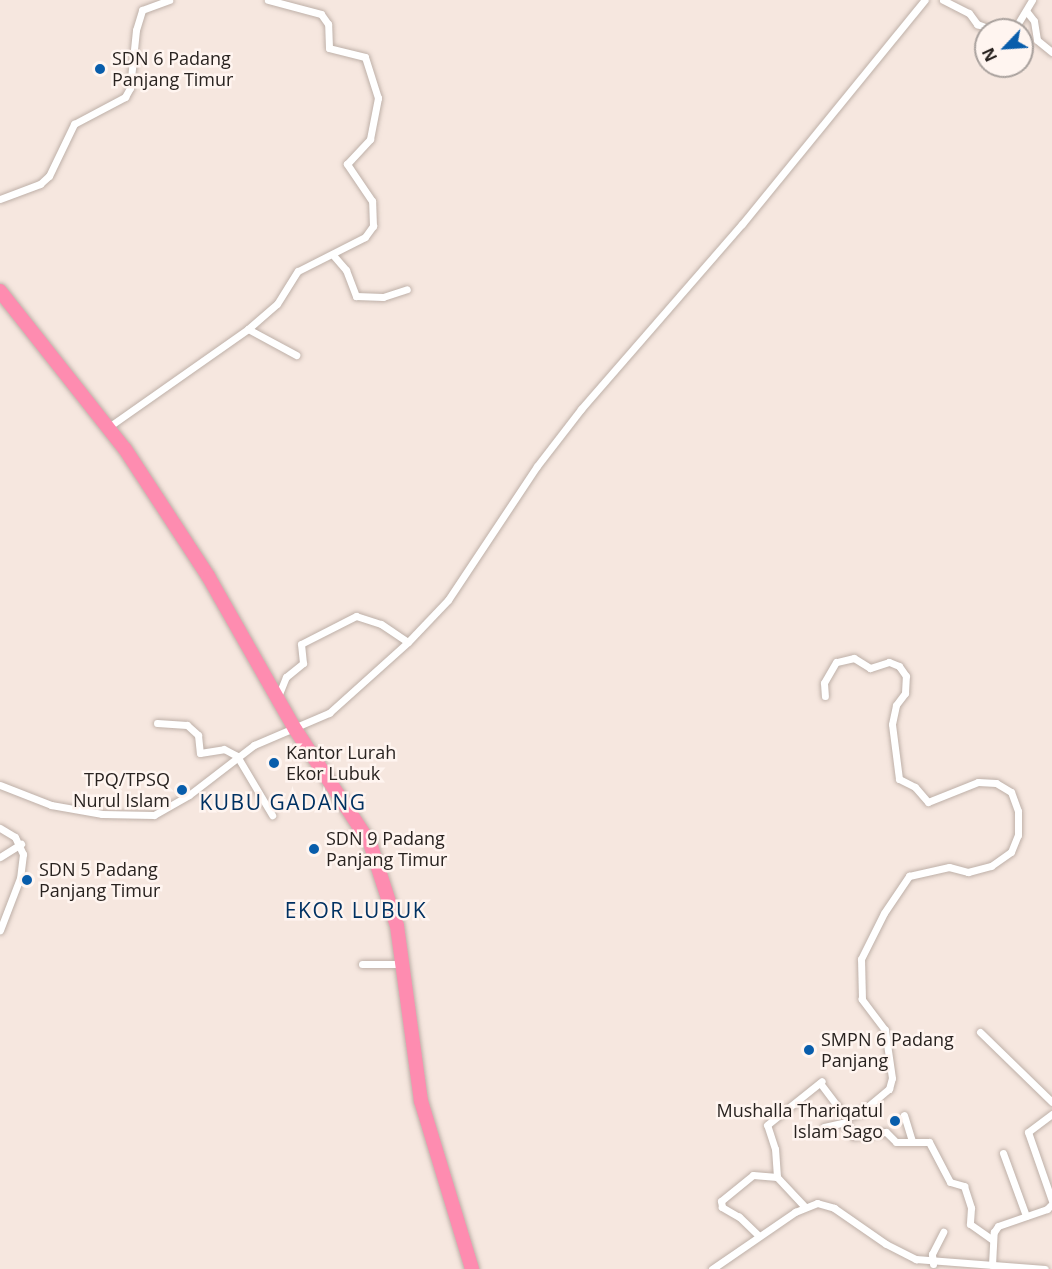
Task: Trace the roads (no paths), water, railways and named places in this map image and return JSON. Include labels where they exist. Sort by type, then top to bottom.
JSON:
[{"type":"highway","points":[[0,291],[110,426],[202,567],[295,729],[378,858],[403,964],[421,1101],[472,1269]]},
{"type":"street","points":[[0,199],[40,184],[49,176],[74,124],[125,97],[130,88],[136,30],[142,10],[169,0]]},
{"type":"street","points":[[110,426],[248,329],[277,304],[298,271],[365,237],[373,226],[372,201],[347,161],[369,139],[378,88],[364,56],[329,48],[324,16],[268,0]]},
{"type":"street","points":[[0,785],[51,805],[137,817],[170,807],[237,756],[264,740],[329,713],[408,642],[448,600],[537,466],[581,410],[742,224],[925,0]]},
{"type":"street","points":[[943,0],[969,13],[974,20]]},
{"type":"street","points":[[1023,18],[1032,0]]},
{"type":"street","points":[[1027,12],[1034,21],[1037,40],[1049,44],[1052,52]]},
{"type":"street","points":[[333,255],[346,270],[356,296],[383,297],[407,289]]},
{"type":"street","points":[[248,329],[296,355]]},
{"type":"street","points":[[277,699],[285,679],[303,663],[300,644],[356,616],[381,624],[408,642]]},
{"type":"street","points":[[805,1207],[777,1177],[776,1149],[768,1122],[821,1082],[843,1114],[851,1116],[860,1113],[889,1089],[892,1078],[885,1030],[862,999],[861,959],[884,913],[909,876],[950,867],[968,872],[991,866],[1011,852],[1018,835],[1018,811],[1011,792],[996,783],[978,782],[928,802],[915,787],[899,779],[892,724],[896,705],[905,693],[906,676],[899,666],[889,663],[870,668],[854,658],[836,662],[824,683],[825,696]]},
{"type":"street","points":[[157,723],[187,725],[198,735],[200,753],[224,749],[237,756],[272,815]]},
{"type":"street","points":[[0,828],[21,844]]},
{"type":"street","points":[[0,857],[21,844]]},
{"type":"street","points":[[0,930],[20,878],[21,844]]},
{"type":"street","points":[[362,964],[403,964]]},
{"type":"street","points":[[980,1032],[1052,1102]]},
{"type":"street","points":[[992,1265],[993,1240],[1000,1224],[1026,1216],[1052,1202],[1028,1132],[1052,1114]]},
{"type":"street","points":[[904,1115],[912,1142]]},
{"type":"street","points":[[824,1127],[845,1122],[853,1136],[886,1132],[896,1142],[932,1144],[948,1180],[963,1186],[971,1208],[970,1224],[993,1240]]},
{"type":"street","points":[[1003,1154],[1026,1216]]},
{"type":"street","points":[[759,1236],[740,1217],[722,1207],[721,1201],[753,1175],[777,1177]]},
{"type":"street","points":[[712,1269],[805,1207],[825,1203],[900,1253],[933,1264],[1045,1269]]},
{"type":"street","points":[[933,1264],[932,1254],[943,1232]]},
{"type":"place","name":"SDN 6 Padang Panjang Timur","points":[[100,69]]},
{"type":"place","name":"Kantor Lurah Ekor Lubuk","points":[[274,763]]},
{"type":"place","name":"TPQ/TPSQ Nurul Islam","points":[[182,790]]},
{"type":"place","name":"SDN 9 Padang Panjang Timur","points":[[314,849]]},
{"type":"place","name":"SDN 5 Padang Panjang Timur","points":[[27,880]]},
{"type":"place","name":"SMPN 6 Padang Panjang","points":[[809,1050]]},
{"type":"place","name":"Mushalla Thariqatul Islam Sago","points":[[895,1121]]},
{"type":"district","name":"KUBU GADANG","points":[[283,802]]},
{"type":"district","name":"EKOR LUBUK","points":[[356,910]]}]
